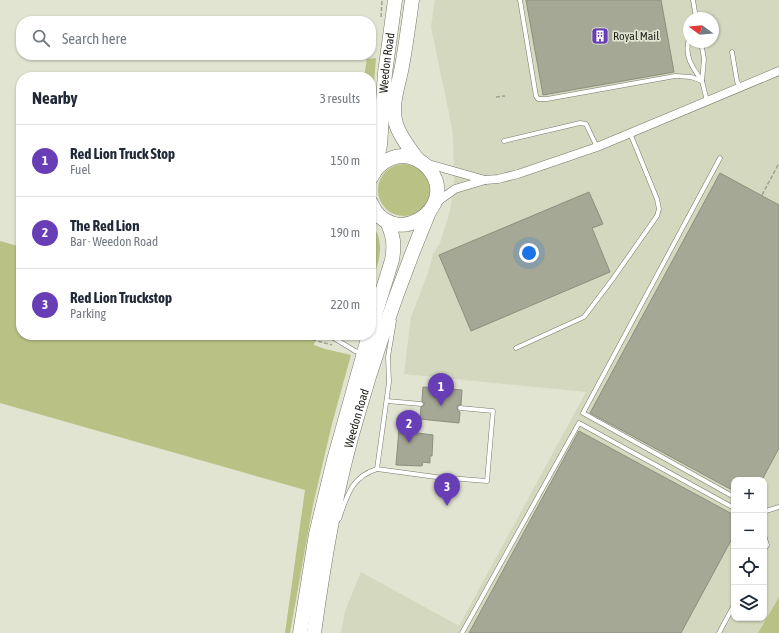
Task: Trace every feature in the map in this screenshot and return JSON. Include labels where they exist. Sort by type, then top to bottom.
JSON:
[{"type":"highway","name":"Weedon Road","points":[[376,160],[380,145],[386,73],[395,0]]},
{"type":"highway","name":"Weedon Road","points":[[314,633],[326,556],[336,505],[357,418],[378,349],[406,268],[432,208],[437,190],[435,180],[429,169],[419,161],[401,134],[394,117],[412,0]]},
{"type":"highway","points":[[376,171],[382,164],[392,158],[404,156],[419,161]]},
{"type":"highway","points":[[376,211],[387,220],[398,224],[410,224],[421,219],[432,208]]},
{"type":"highway","points":[[376,312],[392,260],[394,248],[392,233],[387,220]]},
{"type":"highway","name":"Weedon Road","points":[[300,633],[316,534],[334,460],[367,340]]},
{"type":"street","points":[[432,208],[455,189],[485,180],[498,179],[518,174],[597,147],[779,71]]},
{"type":"street","points":[[419,161],[485,180]]},
{"type":"lane","points":[[520,0],[536,96],[538,99],[547,100],[675,76],[691,77],[702,81]]},
{"type":"lane","points":[[693,0],[694,12]]},
{"type":"lane","points":[[687,48],[690,64],[702,81]]},
{"type":"lane","points":[[702,48],[704,59],[702,81],[707,101]]},
{"type":"lane","points":[[732,52],[737,81],[740,87]]},
{"type":"lane","points":[[504,141],[580,123],[586,124],[597,147]]},
{"type":"lane","points":[[516,348],[584,317],[653,223],[659,209],[657,199],[630,133]]},
{"type":"lane","points":[[720,158],[584,413],[731,495]]},
{"type":"lane","points":[[396,312],[406,268]]},
{"type":"lane","points":[[377,470],[389,382],[388,357],[395,319]]},
{"type":"lane","points":[[337,340],[363,354]]},
{"type":"lane","points":[[387,401],[421,404]]},
{"type":"lane","points":[[338,522],[352,486],[359,478],[368,472],[377,470],[487,481],[493,411],[460,408]]},
{"type":"lane","points":[[462,633],[578,423],[731,506]]},
{"type":"lane","points":[[767,510],[779,507]]},
{"type":"lane","points":[[326,556],[336,529]]},
{"type":"lane","points":[[719,633],[731,611]]},
{"type":"path","points":[[496,97],[505,96]]},
{"type":"path","points":[[762,194],[779,163]]},
{"type":"path","points":[[315,340],[335,345]]},
{"type":"shaded area","points":[[435,0],[779,0],[779,597],[767,618],[767,477],[731,477],[731,621],[765,621],[758,633],[341,633],[345,611],[361,572],[459,626],[586,392],[404,374],[411,317],[429,270],[433,254],[440,243],[450,211],[454,183],[453,135],[431,27]]},
{"type":"green space","points":[[367,60],[376,60],[375,72],[365,72]]},
{"type":"green space","points":[[404,164],[414,166],[422,172],[428,180],[430,190],[428,200],[422,208],[414,214],[404,216],[394,214],[386,208],[380,200],[378,190],[380,180],[386,172],[394,166]]},
{"type":"green space","points":[[376,231],[380,246],[376,269]]},
{"type":"green space","points":[[0,241],[16,246],[16,340],[315,340],[314,345],[351,355],[332,424],[313,505],[290,633],[285,633],[305,490],[0,403]]},
{"type":"green space","points":[[779,597],[779,633],[758,633],[765,621],[767,621],[767,618]]},
{"type":"building","name":"Royal Mail","points":[[526,0],[661,0],[674,72],[543,95]]},
{"type":"building","points":[[720,173],[779,205],[779,448],[764,477],[731,477],[731,489],[590,413]]},
{"type":"building","points":[[589,192],[603,224],[592,228],[610,272],[471,331],[439,255]]},
{"type":"building","points":[[423,387],[462,390],[461,405],[458,405],[457,407],[458,411],[460,412],[459,423],[420,419],[421,407],[424,405],[424,402],[422,401]]},
{"type":"building","points":[[399,429],[433,435],[432,456],[430,456],[430,463],[423,462],[422,466],[396,465]]},
{"type":"building","points":[[579,431],[731,513],[731,541],[681,633],[469,633]]},
{"type":"place","name":"Royal Mail","points":[[600,36]]},
{"type":"place","name":"Red Lion Truck Stop","points":[[441,406]]},
{"type":"place","name":"The Red Lion","points":[[409,443]]},
{"type":"place","name":"Red Lion Truckstop","points":[[447,506]]}]
